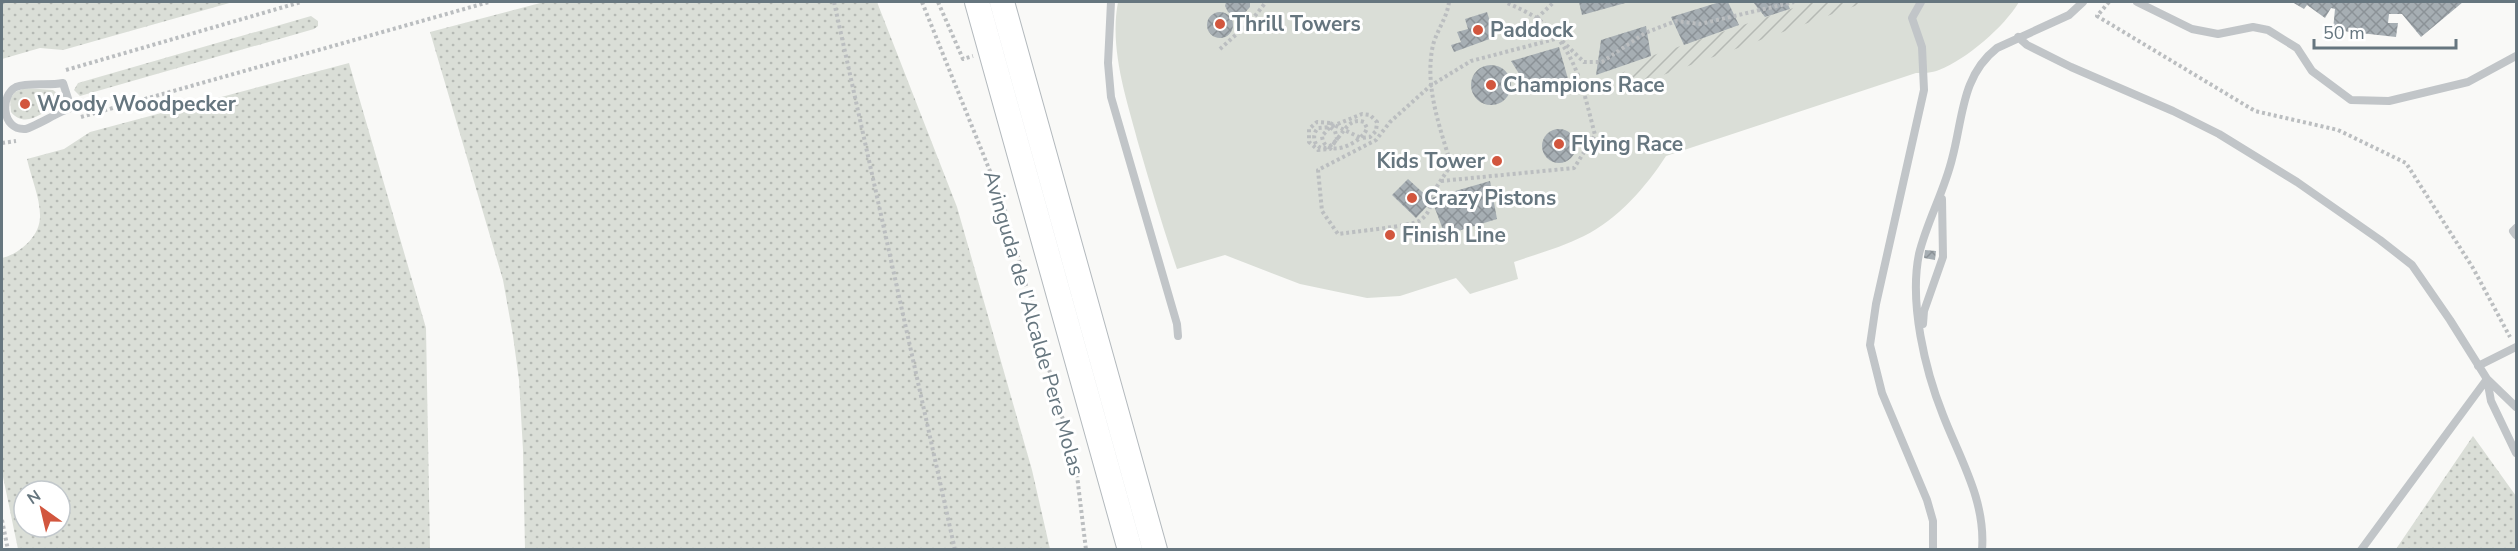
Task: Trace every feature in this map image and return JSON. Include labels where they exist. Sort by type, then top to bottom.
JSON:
[{"type":"street","name":"Avinguda de l'Alcalde Pere Molas","points":[[977,2],[1130,549]]},
{"type":"street","points":[[1002,2],[1155,549]]},
{"type":"lane","points":[[1111,2],[1108,63],[1111,97],[1177,324],[1178,336]]},
{"type":"lane","points":[[1921,2],[1912,18],[1922,47],[1924,90],[1875,304],[1870,345],[1882,393],[1927,500],[1933,520],[1933,549]]},
{"type":"lane","points":[[1982,549],[1981,520],[1975,491],[1933,387],[1917,304],[1919,256],[1953,158],[1963,103],[1971,80],[1988,56],[2018,37],[2069,15],[2083,2]]},
{"type":"lane","points":[[2137,2],[2192,29],[2218,34],[2253,27],[2268,30],[2297,48],[2312,71],[2351,100],[2389,101],[2468,82],[2517,56]]},
{"type":"lane","points":[[2018,37],[2027,45],[2071,68],[2173,111],[2219,134],[2297,182],[2380,240],[2412,265],[2487,379],[2517,407]]},
{"type":"lane","points":[[63,83],[71,108],[25,129],[11,124],[3,115],[4,97],[13,88],[21,85],[63,83]]},
{"type":"lane","points":[[1923,339],[1924,311],[1943,257],[1943,191]]},
{"type":"lane","points":[[2517,228],[2513,231],[2517,235]]},
{"type":"lane","points":[[2478,366],[2516,347]]},
{"type":"lane","points":[[2487,379],[2491,401],[2517,453]]},
{"type":"lane","points":[[2361,549],[2487,379]]},
{"type":"path","points":[[58,72],[301,2]]},
{"type":"path","points":[[73,122],[82,116],[489,2]]},
{"type":"path","points":[[834,2],[955,549]]},
{"type":"path","name":"Avinguda de l'Alcalde Pere Molas","points":[[922,2],[1005,206],[1076,466],[1086,549]]},
{"type":"path","points":[[938,2],[957,44]]},
{"type":"path","points":[[1220,49],[1251,21],[1266,2]]},
{"type":"path","points":[[1449,2],[1447,14],[1433,45],[1430,86],[1451,165],[1430,197],[1432,201],[1428,212],[1418,222],[1338,234],[1322,211],[1318,170],[1376,140],[1390,122],[1430,86],[1471,61],[1559,38]]},
{"type":"path","points":[[1505,2],[1537,18],[1584,62],[1602,62],[1645,33],[1676,21],[1700,24],[1794,2]]},
{"type":"path","points":[[1537,18],[1554,2]]},
{"type":"path","points":[[2109,2],[2097,15],[2255,111],[2338,130],[2406,163],[2473,268],[2516,347]]},
{"type":"path","points":[[1440,181],[1574,168],[1595,135],[1578,72],[1559,38]]},
{"type":"path","points":[[1578,72],[1584,62]]},
{"type":"path","points":[[1329,148],[1322,136],[1330,125],[1362,114],[1370,115],[1377,122],[1376,131],[1370,137],[1361,138],[1337,149],[1329,148],[1321,151],[1311,145],[1308,136],[1314,124],[1320,121],[1330,125],[1361,138]]},
{"type":"path","points":[[1329,148],[1349,124],[1357,120],[1364,122],[1367,128],[1361,138]]},
{"type":"path","points":[[1330,125],[1335,131],[1336,139]]},
{"type":"path","points":[[2,143],[27,138]]},
{"type":"path","points":[[2,520],[8,549]]},
{"type":"shaded area","points":[[2,2],[233,2],[63,50],[40,48],[2,59]]},
{"type":"shaded area","points":[[544,2],[877,2],[957,207],[1032,470],[1050,549],[525,549],[519,380],[503,280],[430,32]]},
{"type":"shaded area","points":[[1118,2],[2019,2],[2004,22],[1984,41],[1961,58],[1939,70],[1916,73],[1666,156],[1650,179],[1608,221],[1576,240],[1514,262],[1518,279],[1470,294],[1456,278],[1400,296],[1367,298],[1300,284],[1225,255],[1177,269],[1139,146],[1121,75],[1116,38]]},
{"type":"shaded area","points":[[1811,2],[1866,2],[1638,84],[1622,85],[1617,76],[1651,56]]},
{"type":"shaded area","points":[[311,16],[318,21],[318,26],[314,29],[80,96],[74,90],[78,83]]},
{"type":"shaded area","points":[[349,63],[426,328],[430,549],[18,549],[16,539],[72,539],[72,479],[12,479],[12,520],[2,472],[2,258],[15,253],[28,243],[39,223],[39,202],[27,159],[64,149],[90,132]]},
{"type":"shaded area","points":[[25,88],[53,90],[58,94],[59,100],[56,105],[34,118],[16,117],[11,112],[10,99],[15,92]]},
{"type":"shaded area","points":[[2473,436],[2516,496],[2516,549],[2396,549]]},
{"type":"building","name":"Thrill Towers","points":[[1226,2],[1250,2],[1250,7],[1242,16],[1235,16],[1228,12]]},
{"type":"building","points":[[1579,2],[1629,2],[1582,15]]},
{"type":"building","points":[[1720,2],[1728,2],[1739,25],[1684,45],[1671,17]]},
{"type":"building","points":[[1753,2],[1787,2],[1790,9],[1765,17]]},
{"type":"building","points":[[2292,2],[2463,2],[2421,37],[2402,14],[2389,14],[2388,23],[2398,23],[2396,37],[2333,30],[2335,9],[2331,8],[2325,18],[2307,5],[2304,9]]},
{"type":"building","name":"Thrill Towers","points":[[1220,12],[1229,16],[1233,25],[1229,34],[1220,38],[1211,34],[1207,25],[1211,16]]},
{"type":"building","name":"Paddock","points":[[1487,12],[1495,37],[1454,52],[1451,45],[1461,42],[1457,32],[1468,29],[1465,19]]},
{"type":"building","points":[[1646,26],[1651,56],[1596,75],[1601,40]]},
{"type":"building","points":[[1559,47],[1568,79],[1530,91],[1511,61]]},
{"type":"building","name":"Champions Race","points":[[1491,65],[1499,66],[1505,71],[1510,77],[1510,93],[1505,99],[1499,104],[1491,105],[1483,104],[1477,99],[1472,93],[1471,85],[1472,77],[1477,71],[1483,66]]},
{"type":"building","name":"Flying Race","points":[[1559,129],[1571,134],[1576,146],[1571,158],[1559,163],[1547,158],[1542,146],[1547,134]]},
{"type":"building","name":"Kids Tower","points":[[1499,155],[1503,161],[1499,167],[1495,167],[1491,159]]},
{"type":"building","name":"Crazy Pistons","points":[[1408,179],[1432,201],[1416,218],[1392,195]]},
{"type":"building","points":[[1490,181],[1497,219],[1445,235],[1431,198]]},
{"type":"building","points":[[1925,250],[1936,251],[1935,260],[1924,258]]},
{"type":"place","name":"Thrill Towers","points":[[1220,24]]},
{"type":"place","name":"Paddock","points":[[1478,30]]},
{"type":"place","name":"Champions Race","points":[[1491,85]]},
{"type":"place","name":"Woody Woodpecker","points":[[25,104]]},
{"type":"place","name":"Flying Race","points":[[1559,144]]},
{"type":"place","name":"Kids Tower","points":[[1497,161]]},
{"type":"place","name":"Crazy Pistons","points":[[1412,198]]},
{"type":"place","name":"Finish Line","points":[[1390,235]]}]
